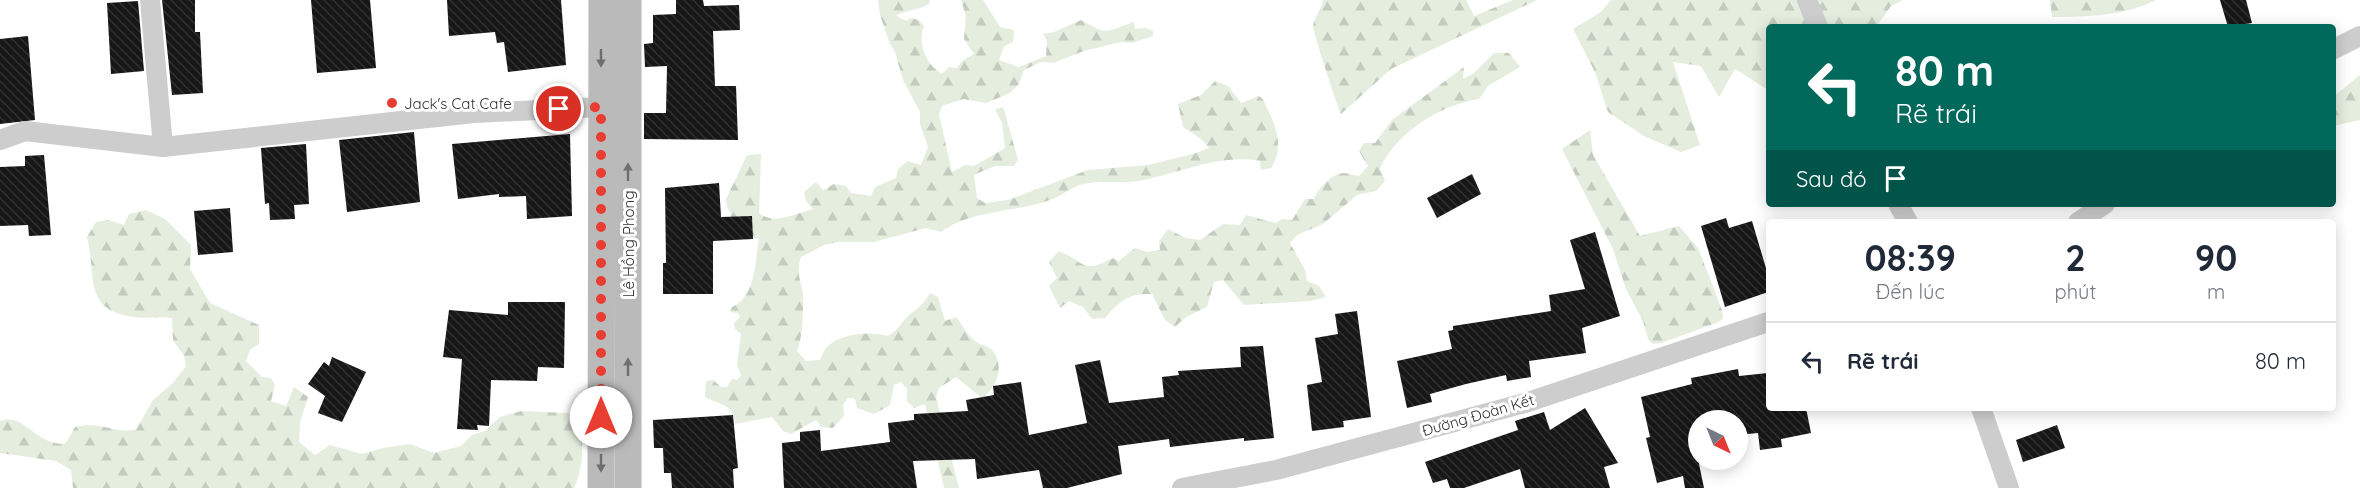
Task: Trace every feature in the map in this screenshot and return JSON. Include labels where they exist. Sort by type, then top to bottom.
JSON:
[{"type":"street","points":[[150,0],[163,147]]},
{"type":"street","name":"Lê Hồng Phong","points":[[601,488],[602,0]]},
{"type":"street","name":"Lê Hồng Phong","points":[[628,0],[628,488]]},
{"type":"street","points":[[1807,0],[1817,24]]},
{"type":"street","points":[[2336,48],[2360,36]]},
{"type":"street","points":[[0,140],[25,131],[163,147],[474,112],[601,107]]},
{"type":"street","points":[[2082,219],[2100,207]]},
{"type":"street","name":"Đường Đoàn Kết","points":[[1182,488],[1287,467],[1514,406],[1766,322]]},
{"type":"street","points":[[1982,411],[2009,488]]},
{"type":"green space","points":[[878,0],[930,0],[925,6],[896,16],[907,21],[910,18],[919,20],[924,26],[922,46],[924,53],[931,65],[942,74],[949,67],[957,68],[962,61],[974,54],[964,39],[966,16],[961,0],[983,0],[1000,27],[1014,30],[1013,42],[1004,46],[999,60],[1019,67],[1046,56],[1047,41],[1043,34],[1054,32],[1081,20],[1107,31],[1134,22],[1135,29],[1145,28],[1153,31],[1153,36],[1132,43],[1121,42],[1084,51],[1053,63],[1041,62],[1024,70],[1019,84],[1010,93],[986,103],[963,99],[942,106],[939,114],[952,172],[965,165],[974,166],[1005,148],[1002,123],[995,110],[1003,107],[1018,160],[1014,166],[995,166],[974,175],[977,198],[985,203],[1008,200],[1088,170],[1148,165],[1209,148],[1201,139],[1183,127],[1178,104],[1201,95],[1215,81],[1228,86],[1241,103],[1261,97],[1274,123],[1278,138],[1277,153],[1271,168],[1261,170],[1260,161],[1230,160],[1199,165],[1138,181],[1084,184],[1050,200],[966,219],[941,232],[926,228],[874,242],[838,242],[824,245],[801,257],[799,269],[803,293],[803,319],[797,351],[806,361],[820,360],[827,347],[848,336],[873,334],[888,336],[921,306],[930,293],[938,297],[945,321],[956,317],[971,338],[991,349],[996,355],[998,375],[992,388],[982,398],[956,377],[939,388],[936,397],[959,488],[944,488],[925,404],[914,408],[907,401],[907,389],[901,382],[894,385],[890,405],[874,414],[857,408],[855,399],[848,398],[843,405],[844,416],[833,428],[822,427],[816,420],[791,434],[783,431],[772,417],[735,424],[729,409],[705,397],[706,381],[713,380],[721,387],[727,387],[732,379],[737,380],[741,375],[737,365],[741,334],[735,329],[734,323],[740,317],[738,313],[730,312],[732,307],[746,295],[750,287],[759,239],[752,237],[730,219],[731,213],[726,199],[747,155],[761,154],[759,213],[765,217],[779,219],[813,209],[806,201],[804,192],[816,182],[823,190],[834,184],[846,186],[851,193],[871,196],[875,187],[896,178],[898,169],[907,161],[921,165],[928,147],[920,124],[920,112],[903,80],[880,15]]},
{"type":"green space","points":[[1323,0],[1466,0],[1474,16],[1513,0],[1537,0],[1391,69],[1341,114],[1313,26]]},
{"type":"green space","points":[[1611,0],[1903,0],[1891,6],[1878,24],[1766,24],[1766,89],[1735,69],[1719,97],[1701,66],[1673,62],[1700,145],[1681,152],[1644,136],[1608,112],[1595,72],[1573,29],[1601,12]]},
{"type":"green space","points":[[2050,0],[2156,0],[2118,12],[2092,16],[2052,17]]},
{"type":"green space","points":[[1494,53],[1509,53],[1520,67],[1488,86],[1479,99],[1449,107],[1421,122],[1397,143],[1388,155],[1380,168],[1385,181],[1376,191],[1357,195],[1323,224],[1297,235],[1290,243],[1305,270],[1307,281],[1319,286],[1326,297],[1311,301],[1244,305],[1223,280],[1214,282],[1207,307],[1186,317],[1175,327],[1165,320],[1152,294],[1125,299],[1105,318],[1092,319],[1083,307],[1069,301],[1060,308],[1049,286],[1057,278],[1049,262],[1059,251],[1083,265],[1094,266],[1112,258],[1119,261],[1135,248],[1147,252],[1160,250],[1159,241],[1168,229],[1186,238],[1200,240],[1223,224],[1240,225],[1246,215],[1276,223],[1282,219],[1292,220],[1305,199],[1314,199],[1322,186],[1330,179],[1344,173],[1359,176],[1368,166],[1359,151],[1364,143],[1375,143],[1392,120],[1464,67],[1463,79],[1474,73]]},
{"type":"green space","points":[[2360,75],[2360,120],[2336,125],[2336,95]]},
{"type":"green space","points":[[1590,130],[1593,155],[1640,236],[1679,226],[1698,248],[1722,310],[1723,319],[1661,343],[1653,344],[1648,339],[1643,321],[1626,289],[1613,249],[1562,149]]},
{"type":"green space","points":[[146,210],[165,219],[191,245],[190,269],[210,303],[259,325],[259,344],[250,350],[246,361],[262,377],[271,378],[275,385],[271,401],[286,406],[294,387],[308,397],[300,422],[299,442],[315,455],[330,445],[362,454],[410,444],[434,453],[461,446],[472,435],[485,431],[500,417],[521,411],[568,413],[580,423],[582,439],[581,464],[574,488],[73,488],[71,470],[56,461],[0,453],[0,421],[9,419],[23,424],[45,439],[65,444],[75,427],[92,425],[119,430],[136,430],[153,400],[173,383],[186,366],[184,356],[173,340],[172,318],[140,318],[118,313],[99,299],[95,289],[87,237],[96,222],[108,220],[124,225],[129,214]]},
{"type":"building","points":[[162,0],[195,0],[195,32],[200,32],[203,93],[172,95]]},
{"type":"building","points":[[311,0],[370,0],[376,68],[317,73]]},
{"type":"building","points":[[447,0],[561,0],[566,65],[508,72],[504,42],[497,43],[495,32],[449,36]]},
{"type":"building","points":[[676,0],[703,0],[704,6],[739,5],[740,30],[713,31],[715,86],[736,86],[738,140],[644,139],[644,113],[666,113],[667,66],[645,67],[644,44],[653,43],[653,15],[676,14]]},
{"type":"building","points":[[2220,0],[2246,0],[2252,23],[2227,24]]},
{"type":"building","points":[[138,1],[144,71],[111,74],[107,3]]},
{"type":"building","points":[[28,36],[35,120],[0,124],[0,39]]},
{"type":"building","points":[[414,132],[420,202],[347,212],[339,140]]},
{"type":"building","points":[[570,134],[572,216],[527,219],[526,196],[499,197],[499,194],[458,199],[452,144]]},
{"type":"building","points":[[306,144],[309,204],[294,205],[295,219],[270,220],[269,203],[265,204],[261,148]]},
{"type":"building","points":[[44,155],[51,235],[29,236],[28,225],[0,226],[0,167],[25,166],[25,156]]},
{"type":"building","points":[[1472,174],[1481,194],[1437,218],[1427,198]]},
{"type":"building","points":[[719,183],[721,217],[752,216],[753,239],[713,241],[713,294],[663,294],[663,263],[666,263],[665,188]]},
{"type":"building","points":[[230,208],[233,252],[198,255],[194,211]]},
{"type":"building","points":[[1726,218],[1729,228],[1752,221],[1766,268],[1766,293],[1725,307],[1701,226]]},
{"type":"building","points":[[1595,232],[1620,316],[1582,328],[1586,353],[1529,361],[1531,377],[1507,381],[1506,375],[1466,384],[1430,394],[1432,402],[1407,408],[1397,361],[1452,349],[1448,331],[1453,330],[1453,326],[1551,311],[1549,295],[1585,289],[1570,240]]},
{"type":"building","points":[[508,302],[565,302],[564,368],[538,367],[537,381],[491,380],[489,426],[477,425],[478,430],[457,429],[462,359],[443,357],[449,310],[508,315]]},
{"type":"building","points":[[1357,311],[1371,417],[1343,421],[1344,427],[1312,431],[1307,385],[1322,382],[1315,338],[1338,334],[1335,314]]},
{"type":"building","points":[[1263,346],[1274,438],[1244,441],[1244,438],[1170,447],[1169,439],[1118,446],[1122,474],[1067,488],[1043,488],[1039,470],[977,479],[975,459],[913,461],[917,488],[784,488],[782,443],[800,441],[800,432],[820,430],[821,451],[890,442],[888,423],[914,420],[914,414],[968,411],[966,400],[994,395],[993,386],[1021,382],[1029,435],[1087,423],[1075,365],[1100,360],[1109,403],[1164,397],[1162,377],[1179,375],[1178,371],[1241,367],[1240,347]]},
{"type":"building","points":[[332,357],[366,372],[342,422],[318,413],[325,396],[308,384],[324,362],[329,366]]},
{"type":"building","points":[[1738,369],[1739,376],[1766,373],[1766,411],[1807,411],[1811,433],[1781,439],[1782,447],[1760,450],[1758,433],[1748,434],[1748,410],[1688,410],[1688,470],[1700,470],[1704,488],[1685,488],[1683,476],[1657,483],[1646,438],[1650,437],[1641,397],[1692,384],[1691,378]]},
{"type":"building","points":[[1585,408],[1618,463],[1604,467],[1610,488],[1525,488],[1520,469],[1464,488],[1450,488],[1447,479],[1433,483],[1425,462],[1518,430],[1515,421],[1544,412],[1550,430]]},
{"type":"building","points":[[733,415],[738,468],[733,469],[734,488],[672,488],[671,473],[664,473],[663,448],[654,448],[653,420]]},
{"type":"building","points":[[2057,425],[2065,448],[2023,462],[2016,440]]},
{"type":"place","name":"Jack's Cat Cafe","points":[[392,103]]},
{"type":"route","points":[[559,109],[601,107],[601,417]]}]
